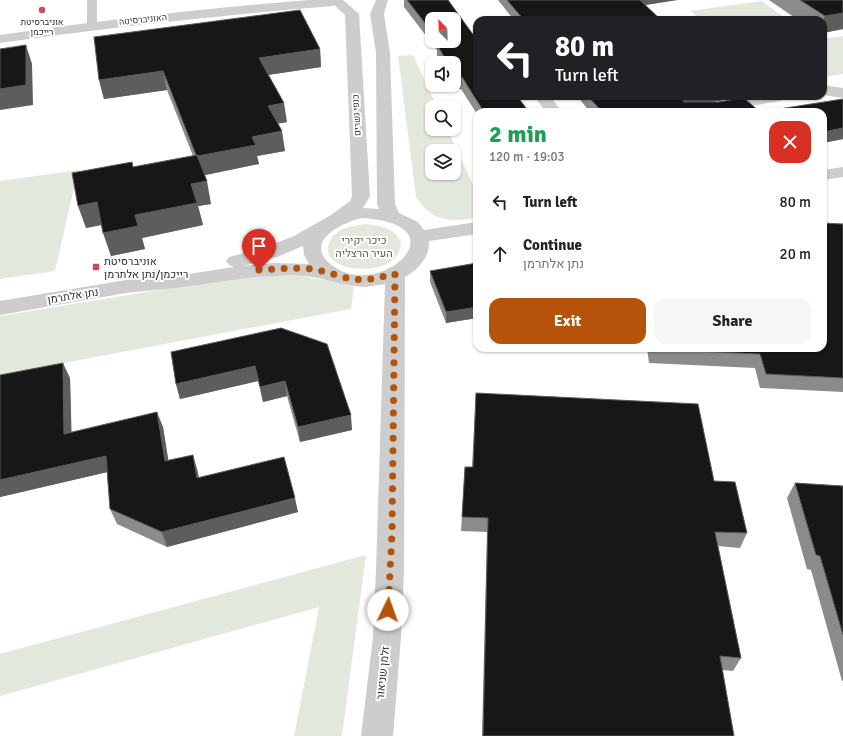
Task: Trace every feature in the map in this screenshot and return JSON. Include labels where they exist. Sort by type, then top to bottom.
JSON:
[{"type":"street","name":"האוניברסיטה","points":[[244,9],[284,0]]},
{"type":"street","name":"האוניברסיטה","points":[[0,40],[42,32],[244,9],[333,2],[373,2]]},
{"type":"street","name":"כנפי נשרים","points":[[328,225],[357,204],[361,196],[352,14],[333,2]]},
{"type":"street","points":[[373,2],[377,14],[383,52],[386,204],[391,216]]},
{"type":"street","name":"האוניברסיטה","points":[[0,34],[42,32]]},
{"type":"street","points":[[827,91],[843,93]]},
{"type":"street","points":[[709,108],[748,100]]},
{"type":"street","points":[[827,174],[843,172]]},
{"type":"street","points":[[362,213],[391,216],[403,221],[413,228],[418,237],[420,247],[416,257],[408,266],[395,274],[366,280],[350,279],[332,274],[321,266],[314,257],[312,251],[315,237],[328,225],[347,216],[362,213]]},
{"type":"street","name":"נתן אלתרמן","points":[[145,284],[175,273],[258,257],[301,242],[328,225]]},
{"type":"street","points":[[418,237],[473,229]]},
{"type":"street","name":"נתן אלתרמן","points":[[0,308],[145,284],[174,282],[223,274],[290,268],[315,269],[332,274]]},
{"type":"street","name":"זלמן שניאור","points":[[377,736],[387,637],[390,570],[395,274]]},
{"type":"lane","points":[[92,0],[92,26]]},
{"type":"green space","points":[[762,1],[783,16],[696,16],[690,11]]},
{"type":"green space","points":[[843,36],[843,74],[827,76],[827,38]]},
{"type":"green space","points":[[413,55],[425,81],[425,92],[430,92],[434,100],[425,100],[425,136],[450,136],[454,144],[425,144],[425,180],[461,180],[461,159],[473,184],[473,218],[450,220],[442,218],[435,216],[422,205],[416,197],[398,56]]},
{"type":"green space","points":[[78,170],[55,271],[0,279],[0,181]]},
{"type":"green space","name":"כיכר יקירי העיר הרצליה","points":[[365,224],[379,226],[393,232],[401,243],[398,254],[390,262],[379,267],[366,269],[341,265],[332,259],[328,251],[330,241],[336,233],[345,228]]},
{"type":"green space","points":[[287,274],[337,282],[354,287],[351,309],[0,375],[0,316],[214,281]]},
{"type":"green space","points":[[366,555],[342,736],[294,736],[319,607],[0,696],[0,654]]},
{"type":"building","points":[[407,0],[448,0],[457,12],[425,12],[425,23]]},
{"type":"building","points":[[507,0],[640,0],[657,16],[521,16]]},
{"type":"building","points":[[800,0],[843,0],[843,13],[825,16]]},
{"type":"building","points":[[300,10],[320,49],[259,58],[284,103],[268,106],[282,131],[252,137],[256,145],[198,156],[196,155],[163,71],[99,80],[94,37]]},
{"type":"building","points":[[461,18],[473,34],[473,94],[461,77],[461,56],[444,56],[439,48],[461,48]]},
{"type":"building","points":[[26,45],[26,85],[0,89],[0,49]]},
{"type":"building","points":[[843,99],[843,128],[827,131],[827,108],[786,108]]},
{"type":"building","points":[[476,100],[520,100],[526,108],[481,108]]},
{"type":"building","points":[[592,100],[684,100],[683,102],[718,102],[746,100],[755,108],[598,108]]},
{"type":"building","points":[[197,155],[207,181],[191,184],[197,203],[135,215],[138,226],[103,233],[97,202],[78,206],[72,173],[132,162],[133,167]]},
{"type":"building","points":[[827,223],[843,224],[843,378],[766,374],[760,354],[717,352],[827,352]]},
{"type":"building","points":[[473,264],[473,308],[446,312],[430,271]]},
{"type":"building","points":[[281,328],[327,344],[351,415],[298,427],[285,381],[260,387],[255,366],[176,384],[171,352]]},
{"type":"building","points":[[63,363],[64,434],[157,412],[165,461],[193,455],[197,478],[284,457],[295,498],[162,532],[110,509],[106,456],[0,480],[0,375]]},
{"type":"building","points":[[476,393],[698,404],[714,481],[735,482],[747,533],[715,532],[741,658],[720,656],[734,736],[483,736],[488,518],[462,517],[465,467],[473,467]]},
{"type":"building","points":[[795,483],[843,486],[843,635],[820,556],[816,555]]},
{"type":"place","name":"אוניברסיטת רייכמן","points":[[42,10]]},
{"type":"place","name":"אוניברסיטת רייכמן/נתן אלתרמן","points":[[96,267]]},
{"type":"route","points":[[259,270],[290,268],[315,269],[340,277],[366,280],[395,274],[392,533],[388,610]]}]
